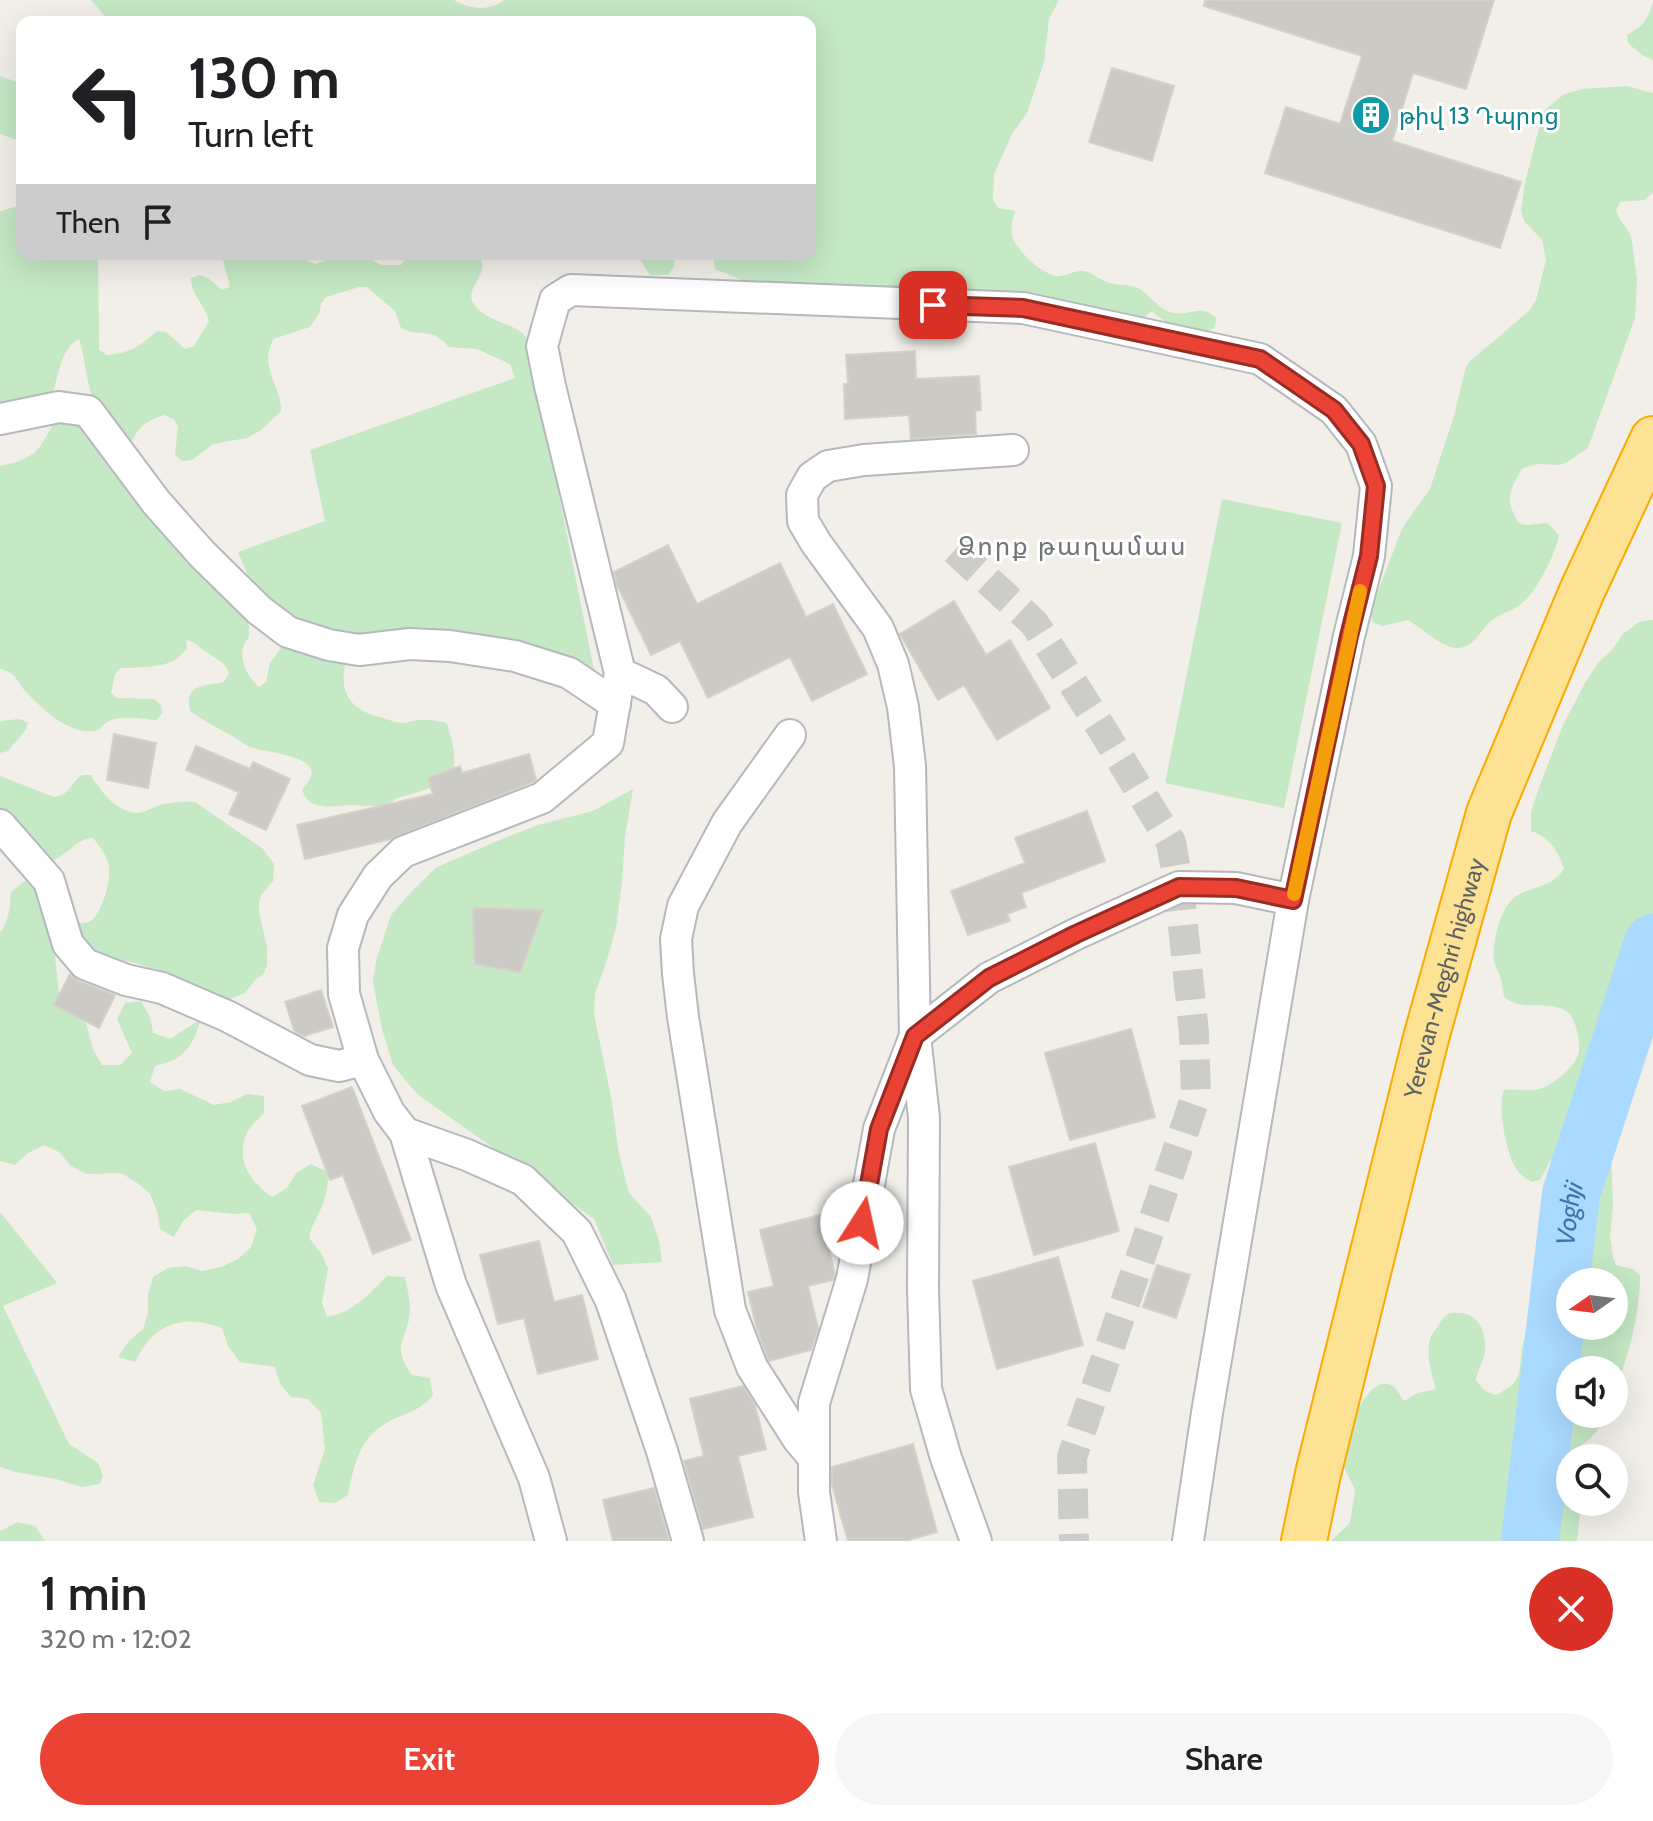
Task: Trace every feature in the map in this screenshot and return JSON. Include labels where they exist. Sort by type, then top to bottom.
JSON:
[{"type":"highway","name":"Yerevan-Meghri highway","points":[[1304,1541],[1426,1038],[1489,813],[1582,591],[1653,439]]},
{"type":"street","points":[[551,1541],[534,1478],[451,1285],[405,1133],[389,1112],[363,1060],[344,994],[343,948],[353,915],[378,876],[403,852],[542,798],[608,743],[620,673],[542,346],[555,300],[571,290],[1023,308],[1260,359],[1334,410],[1361,444],[1376,486],[1369,556],[1293,900],[1188,1541]]},
{"type":"street","points":[[0,419],[59,407],[88,411],[156,502],[202,554],[259,610],[288,632],[329,645],[359,650],[410,644],[450,646],[515,656],[569,673],[615,704]]},
{"type":"street","points":[[976,1541],[946,1458],[926,1389],[924,1118],[915,1036],[910,766],[903,707],[893,664],[878,628],[803,521],[802,495],[812,477],[828,466],[864,460],[1013,450]]},
{"type":"street","points":[[620,673],[656,690],[672,707]]},
{"type":"street","points":[[790,735],[727,823],[683,906],[676,939],[683,1017],[730,1310],[752,1367],[798,1439],[814,1458]]},
{"type":"street","points":[[0,825],[49,881],[68,944],[85,964],[126,980],[162,988],[227,1016],[310,1060],[339,1066],[363,1060]]},
{"type":"street","points":[[821,1541],[814,1492],[814,1403],[852,1279],[879,1129],[915,1036],[989,978],[1179,887],[1236,888],[1293,900]]},
{"type":"street","points":[[405,1133],[467,1155],[523,1180],[577,1232],[611,1301],[662,1451],[688,1541]]},
{"type":"green space","points":[[91,0],[454,0],[479,8],[504,0],[1059,0],[1049,19],[1044,62],[1027,113],[1012,134],[994,174],[993,200],[998,208],[1015,211],[1012,236],[1030,261],[1044,271],[1057,276],[1084,271],[1107,282],[1135,287],[1170,312],[1210,313],[1216,318],[1215,327],[1207,332],[1174,328],[1151,311],[1133,329],[756,286],[715,269],[714,260],[816,260],[816,16],[105,16]]},
{"type":"green space","points":[[1653,2],[1653,60],[1628,43],[1627,35],[1644,22]]},
{"type":"green space","points":[[0,76],[16,82],[16,140],[0,134]]},
{"type":"green space","points":[[1627,86],[1653,93],[1653,192],[1645,200],[1620,202],[1616,210],[1632,241],[1637,280],[1635,318],[1588,448],[1566,463],[1523,468],[1510,496],[1512,509],[1520,524],[1547,523],[1559,535],[1550,562],[1527,599],[1492,620],[1471,643],[1462,648],[1445,645],[1408,620],[1382,626],[1373,622],[1370,613],[1401,531],[1430,489],[1469,362],[1530,310],[1536,300],[1546,260],[1542,240],[1524,221],[1521,211],[1543,112],[1564,94],[1582,89]]},
{"type":"green space","points":[[16,207],[16,260],[98,260],[99,350],[107,355],[134,348],[157,331],[166,332],[185,349],[194,346],[209,321],[193,290],[191,278],[200,275],[222,290],[230,287],[223,260],[306,260],[315,264],[326,260],[372,260],[382,265],[401,265],[405,260],[481,260],[482,270],[471,296],[473,303],[489,317],[522,333],[531,347],[531,368],[594,670],[492,637],[396,634],[346,661],[345,690],[360,709],[404,723],[425,720],[447,723],[453,745],[455,759],[449,781],[379,806],[315,804],[302,789],[311,778],[311,769],[305,763],[283,754],[250,747],[190,711],[193,691],[224,682],[229,673],[221,662],[190,641],[186,640],[187,648],[173,661],[155,666],[121,668],[115,674],[111,693],[117,698],[154,699],[161,705],[162,713],[157,720],[118,718],[110,720],[99,730],[89,731],[69,726],[51,715],[14,676],[0,669],[0,466],[33,454],[55,421],[95,405],[79,339],[63,358],[50,401],[0,413],[0,211]],"holes":[[[359,287],[367,287],[395,311],[401,328],[431,334],[449,347],[477,349],[510,364],[515,378],[310,450],[325,521],[238,552],[254,589],[287,640],[270,663],[266,682],[259,687],[251,679],[243,662],[242,650],[249,631],[246,613],[127,457],[132,441],[149,421],[164,415],[174,419],[178,427],[175,455],[182,461],[192,460],[213,444],[247,438],[261,430],[281,411],[269,365],[268,353],[273,339],[310,327],[326,297]]]},
{"type":"green space","points":[[641,260],[675,260],[668,275],[650,275]]},
{"type":"green space","points":[[1222,499],[1342,523],[1284,808],[1165,783]]},
{"type":"green space","points":[[1653,620],[1653,935],[1633,1007],[1622,1075],[1620,1113],[1610,1128],[1613,1207],[1610,1235],[1613,1257],[1616,1265],[1633,1269],[1640,1275],[1635,1321],[1626,1356],[1556,1356],[1556,1428],[1599,1428],[1582,1444],[1556,1444],[1556,1460],[1537,1483],[1510,1541],[1331,1541],[1350,1523],[1355,1490],[1343,1465],[1342,1447],[1368,1394],[1384,1383],[1393,1386],[1404,1401],[1418,1393],[1436,1389],[1429,1363],[1430,1341],[1443,1319],[1452,1313],[1471,1316],[1481,1327],[1485,1348],[1476,1380],[1480,1386],[1497,1395],[1510,1387],[1518,1376],[1523,1344],[1563,1249],[1573,1213],[1568,1170],[1561,1158],[1552,1158],[1540,1180],[1532,1182],[1522,1175],[1508,1149],[1501,1107],[1504,1090],[1541,1089],[1566,1072],[1579,1053],[1576,1028],[1564,1010],[1519,1004],[1504,997],[1494,961],[1494,946],[1501,917],[1510,902],[1522,893],[1553,880],[1564,869],[1552,846],[1531,831],[1531,812],[1563,725],[1598,663],[1623,634],[1639,622]]},
{"type":"green space","points":[[20,719],[28,723],[25,731],[8,751],[0,753],[0,721]]},
{"type":"green space","points":[[82,775],[91,775],[110,800],[131,812],[142,812],[171,803],[195,802],[262,848],[274,864],[273,881],[259,902],[267,965],[263,975],[245,993],[228,1000],[219,999],[168,975],[127,961],[110,962],[99,967],[74,930],[80,923],[92,920],[103,903],[109,872],[102,851],[93,838],[86,839],[48,862],[26,846],[0,808],[0,776],[54,797],[67,792]]},
{"type":"green space","points":[[633,789],[616,928],[595,993],[594,1014],[629,1193],[651,1217],[662,1262],[613,1265],[594,1219],[417,1094],[393,1065],[373,982],[376,961],[391,915],[437,867],[538,825],[593,811]]},
{"type":"green space","points":[[25,881],[42,886],[59,992],[70,1005],[84,1014],[93,1050],[102,1065],[120,1065],[132,1053],[117,1019],[125,1003],[141,1001],[150,1017],[153,1033],[170,1039],[201,1019],[191,1044],[180,1056],[155,1066],[150,1082],[164,1091],[180,1089],[214,1105],[231,1102],[247,1094],[264,1096],[264,1113],[246,1134],[243,1156],[248,1172],[258,1186],[272,1197],[287,1188],[296,1173],[311,1164],[328,1172],[325,1198],[309,1238],[328,1268],[322,1303],[327,1317],[353,1307],[387,1276],[405,1277],[410,1309],[402,1356],[412,1375],[430,1378],[433,1396],[417,1409],[380,1427],[372,1435],[356,1462],[348,1495],[335,1503],[319,1502],[313,1485],[325,1449],[321,1413],[308,1399],[291,1397],[280,1384],[275,1367],[240,1362],[228,1346],[222,1328],[194,1322],[170,1325],[151,1339],[135,1362],[118,1357],[129,1341],[143,1329],[153,1277],[168,1268],[185,1266],[202,1271],[238,1259],[251,1247],[257,1229],[249,1213],[196,1210],[183,1221],[174,1237],[160,1229],[150,1194],[121,1173],[87,1174],[71,1166],[59,1152],[44,1145],[28,1153],[15,1165],[0,1161],[0,933],[7,919],[11,892]]},
{"type":"green space","points":[[0,1212],[57,1283],[3,1306],[69,1444],[98,1463],[103,1475],[100,1484],[82,1487],[0,1467]]},
{"type":"green space","points":[[1556,1506],[1556,1516],[1580,1516],[1577,1541],[1545,1541]]},
{"type":"green space","points":[[18,1522],[35,1526],[45,1541],[0,1541],[0,1531]]},
{"type":"building","name":"թիվ 13 Դպրոց","points":[[1205,0],[1494,0],[1466,89],[1413,73],[1392,141],[1521,182],[1500,248],[1265,173],[1286,107],[1340,124],[1362,56],[1204,6]]},
{"type":"building","points":[[1112,68],[1174,86],[1152,161],[1089,142]]},
{"type":"building","points":[[915,351],[916,379],[979,376],[981,410],[975,411],[976,434],[911,439],[909,415],[845,419],[844,384],[848,384],[846,355]]},
{"type":"building","points":[[668,545],[697,604],[780,563],[806,617],[833,604],[867,674],[812,701],[790,657],[708,698],[680,641],[651,655],[617,585],[614,572]]},
{"type":"building","points":[[954,601],[986,655],[1010,640],[1050,708],[997,740],[964,685],[938,700],[900,634]]},
{"type":"building","points":[[114,734],[156,743],[148,788],[107,780]]},
{"type":"building","points":[[196,746],[250,769],[253,762],[290,779],[266,830],[229,814],[239,792],[186,770]]},
{"type":"building","points":[[529,754],[536,779],[533,782],[391,839],[305,859],[297,825],[433,794],[428,778],[460,766],[462,773]]},
{"type":"building","points":[[1087,811],[1105,861],[1021,893],[1026,907],[1007,914],[1010,921],[968,935],[951,891],[1025,863],[1015,838]]},
{"type":"building","points":[[473,908],[543,910],[520,972],[475,964]]},
{"type":"building","points":[[70,974],[78,981],[115,995],[99,1028],[54,1005]]},
{"type":"building","points":[[321,990],[333,1027],[304,1036],[295,1032],[285,1002]]},
{"type":"building","points":[[1131,1029],[1155,1117],[1070,1140],[1045,1053]]},
{"type":"building","points":[[352,1087],[411,1240],[373,1254],[343,1175],[330,1180],[302,1106]]},
{"type":"building","points":[[1095,1143],[1119,1231],[1034,1255],[1009,1167]]},
{"type":"building","points":[[820,1215],[835,1274],[833,1280],[808,1286],[818,1328],[811,1350],[769,1361],[748,1292],[774,1286],[760,1230]]},
{"type":"building","points":[[539,1241],[554,1302],[582,1295],[598,1359],[538,1374],[524,1318],[498,1324],[480,1255]]},
{"type":"building","points":[[1058,1257],[1083,1345],[997,1369],[973,1281]]},
{"type":"building","points":[[1157,1265],[1190,1275],[1176,1318],[1143,1307]]},
{"type":"building","points":[[743,1386],[755,1405],[766,1449],[738,1456],[753,1517],[703,1529],[684,1461],[704,1456],[690,1399]]},
{"type":"building","points":[[913,1444],[937,1532],[905,1541],[848,1541],[832,1485],[832,1467]]},
{"type":"building","points":[[654,1488],[669,1541],[613,1541],[603,1500]]},
{"type":"waterway","name":"Voghji","points":[[1530,1541],[1571,1194],[1653,943]]},
{"type":"tunnel","points":[[955,550],[1034,623],[1171,842],[1179,887],[1194,1033],[1196,1096],[1072,1457],[1074,1541]]},
{"type":"slow traffic","points":[[1294,894],[1360,591]]},
{"type":"place","name":"թիվ 13 Դպրոց","points":[[1371,115]]},
{"type":"district","name":"Ձորք թաղամաս","points":[[1073,546]]},
{"type":"route","points":[[862,1223],[879,1129],[915,1036],[989,978],[1179,887],[1236,888],[1293,900],[1369,556],[1376,486],[1361,444],[1334,410],[1260,359],[1023,308],[933,305]]}]
